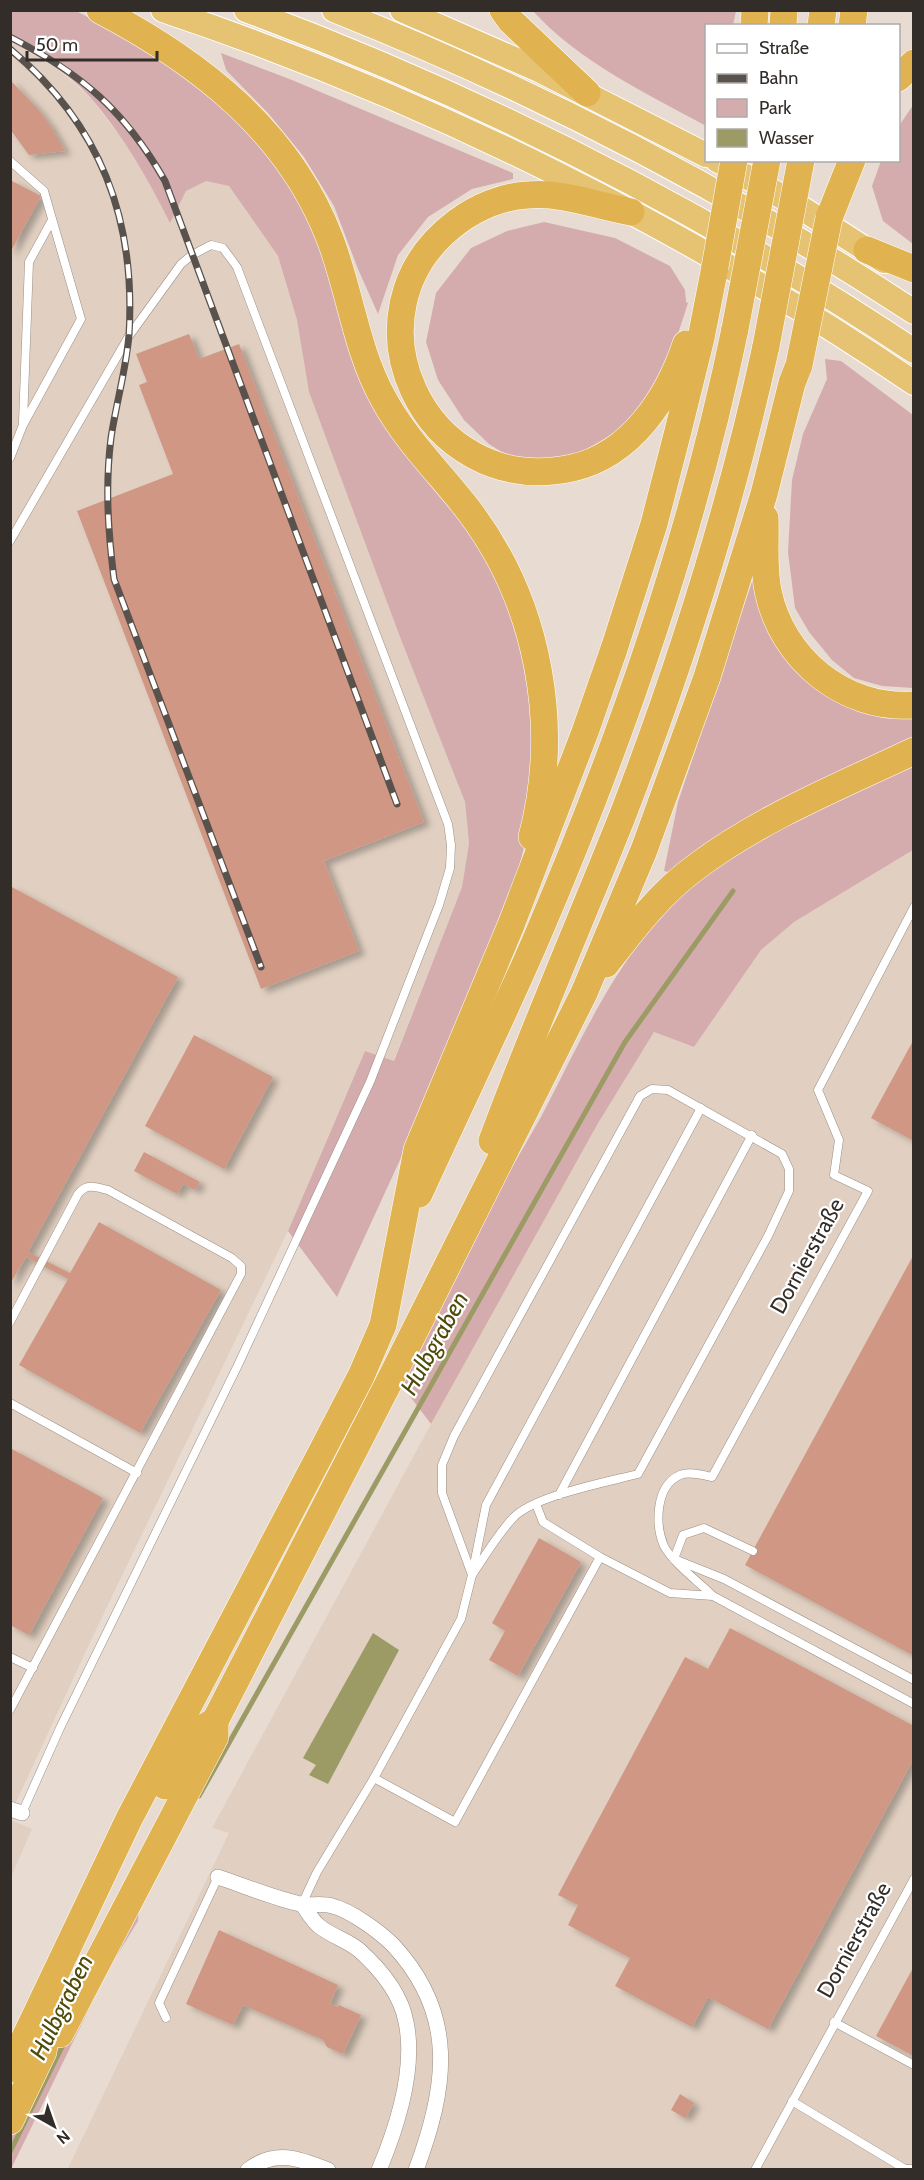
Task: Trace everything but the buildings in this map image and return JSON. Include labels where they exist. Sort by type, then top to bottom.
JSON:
[{"type":"highway","points":[[100,10],[171,51],[212,81],[255,121],[287,160],[319,213],[330,237],[369,366],[383,398],[410,441],[471,514],[505,569],[533,643],[542,701],[544,748],[542,774],[522,895]]},
{"type":"highway","points":[[163,10],[296,58],[404,103],[525,158],[631,212],[841,334],[914,383]]},
{"type":"highway","points":[[246,10],[344,47],[536,133],[598,164],[783,269],[914,351]]},
{"type":"highway","points":[[334,10],[459,63],[603,131],[701,183],[784,231],[914,312]]},
{"type":"highway","points":[[402,10],[539,70],[705,154]]},
{"type":"highway","points":[[503,10],[511,21],[587,93]]},
{"type":"highway","points":[[900,76],[914,63]]},
{"type":"highway","points":[[721,162],[795,204],[914,281]]},
{"type":"highway","points":[[10,2121],[43,2052],[47,2028],[361,1376],[383,1325],[417,1150],[522,895],[585,732],[654,525],[673,453],[701,310],[700,298],[713,275],[734,162]]},
{"type":"highway","points":[[402,1233],[533,947],[606,766],[638,678],[707,453],[735,329],[767,162]]},
{"type":"highway","points":[[388,1384],[426,1288],[489,1147],[655,729],[717,538],[737,466],[765,346],[801,162]]},
{"type":"highway","points":[[10,2069],[118,1881],[146,1824],[198,1731],[215,1720],[388,1384],[584,993],[644,850],[684,744],[725,621],[764,494],[792,383],[799,365],[829,218],[827,198],[841,168]]},
{"type":"highway","points":[[631,212],[566,197],[526,195],[503,199],[483,206],[444,231],[417,266],[408,287],[402,315],[401,339],[408,379],[427,415],[459,446],[499,466],[528,471],[554,471],[598,459],[639,429],[661,398],[701,310]]},
{"type":"highway","points":[[867,250],[914,269]]},
{"type":"highway","points":[[764,494],[768,591],[777,617],[793,648],[816,672],[843,691],[880,703],[914,705]]},
{"type":"highway","points":[[584,993],[642,918],[664,894],[695,867],[772,820],[914,751]]},
{"type":"street","points":[[218,1877],[302,1904],[333,1906],[363,1922],[391,1944],[423,1984],[436,2020],[440,2043],[441,2073],[431,2127],[416,2169]]},
{"type":"street","points":[[302,1904],[319,1926],[357,1948],[378,1969],[396,1995],[406,2020],[409,2045],[406,2078],[392,2136],[379,2169]]},
{"type":"street","points":[[248,2169],[268,2157],[288,2157],[328,2169]]},
{"type":"lane","points":[[10,161],[44,191],[81,319],[23,425],[10,458]]},
{"type":"lane","points":[[23,425],[29,262],[52,220]]},
{"type":"lane","points":[[10,541],[129,336],[181,264],[211,245],[223,248],[237,267],[448,824],[452,845],[450,868],[439,905],[370,1082],[238,1365],[60,1728],[16,1811]]},
{"type":"lane","name":"Dornierstraße","points":[[674,1559],[664,1546],[659,1526],[662,1495],[670,1482],[681,1475],[712,1477],[868,1191],[834,1174],[839,1140],[818,1090],[914,907]]},
{"type":"lane","points":[[652,1089],[668,1090],[752,1135],[782,1154],[789,1169],[789,1191],[768,1236],[638,1474],[559,1495],[536,1504],[514,1517],[472,1575],[442,1493],[442,1465],[454,1436],[640,1096],[652,1089]]},
{"type":"lane","points":[[302,1904],[317,1872],[374,1778],[460,1618],[472,1575],[486,1506],[701,1108]]},
{"type":"lane","points":[[559,1495],[752,1135]]},
{"type":"lane","points":[[10,1322],[78,1194],[84,1187],[93,1186],[108,1190],[232,1258],[241,1266],[241,1274],[10,1710]]},
{"type":"lane","points":[[10,1402],[137,1473]]},
{"type":"lane","points":[[536,1504],[543,1522],[600,1557],[670,1593],[713,1596]]},
{"type":"lane","points":[[674,1559],[683,1535],[704,1528],[753,1551]]},
{"type":"lane","points":[[374,1778],[455,1822],[600,1557]]},
{"type":"lane","points":[[674,1559],[713,1596],[914,1704]]},
{"type":"lane","points":[[674,1559],[724,1579],[914,1680]]},
{"type":"lane","points":[[10,1657],[33,1668]]},
{"type":"lane","points":[[165,2018],[159,2003],[218,1877]]},
{"type":"lane","name":"Dornierstraße","points":[[755,2169],[914,1879]]},
{"type":"lane","name":"Dornierstraße","points":[[834,2022],[914,2065]]},
{"type":"lane","points":[[792,2101],[905,2169],[914,2169]]},
{"type":"shaded area","points":[[11,42],[55,67],[89,96],[119,135],[149,181],[170,222],[186,191],[206,180],[229,186],[278,256],[297,320],[309,392],[400,637],[465,802],[469,843],[462,887],[393,1062],[365,1051],[288,1231],[94,1634],[11,1813]]},
{"type":"shaded area","points":[[913,850],[913,2169],[67,2170],[229,1833],[212,1828],[431,1424],[597,1125],[654,1032],[694,1047],[761,950],[794,922]]},
{"type":"shaded area","points":[[11,1820],[32,1829],[11,1877]]},
{"type":"green space","points":[[11,11],[76,11],[145,46],[230,109],[281,168],[312,222],[347,330],[464,520],[508,598],[534,712],[525,843],[512,895],[411,1136],[337,1297],[288,1231],[365,1051],[394,1061],[462,887],[469,843],[465,802],[400,637],[309,392],[297,320],[278,256],[229,186],[206,181],[186,191],[170,223],[134,158],[90,97],[73,80],[53,66],[11,42]]},
{"type":"green space","points":[[533,11],[736,11],[733,24],[705,24],[705,125],[614,75],[571,46]]},
{"type":"green space","points":[[221,53],[292,80],[513,173],[513,179],[472,189],[428,217],[398,255],[378,314],[334,206],[304,157],[268,113],[226,70]]},
{"type":"green space","points":[[913,105],[913,244],[883,221],[872,186],[881,162],[900,162],[900,124]]},
{"type":"green space","points":[[544,222],[615,238],[670,266],[685,290],[688,303],[675,343],[646,399],[618,431],[578,454],[556,458],[513,459],[489,444],[464,420],[438,380],[426,342],[436,293],[471,248],[507,231]]},
{"type":"green space","points":[[825,359],[841,361],[913,415],[913,688],[882,686],[854,678],[832,660],[809,632],[795,608],[788,552],[792,480],[803,434],[827,379]]},
{"type":"green space","points":[[758,564],[770,632],[913,717],[913,741],[672,873],[664,871],[678,802]]},
{"type":"green space","points":[[913,764],[913,850],[794,922],[761,950],[694,1047],[654,1032],[597,1125],[431,1424],[393,1374],[541,1117],[603,998],[640,942],[685,893],[710,872],[737,854],[824,806]]},
{"type":"green space","points":[[139,1901],[138,1921],[108,1970],[11,2169],[11,2133],[58,2031]]},
{"type":"water","points":[[373,1633],[399,1650],[328,1784],[309,1775],[316,1765],[303,1758]]},
{"type":"waterway","name":"Hulbgraben","points":[[199,1796],[625,1042],[733,891]]},
{"type":"waterway","name":"Hulbgraben","points":[[10,2152],[65,2041]]},
{"type":"railway","points":[[10,37],[59,65],[100,97],[134,134],[165,181],[397,804]]},
{"type":"railway","points":[[10,49],[42,78],[68,109],[89,142],[106,177],[118,214],[126,252],[130,293],[128,348],[111,438],[108,474],[109,526],[114,579],[261,967]]}]
